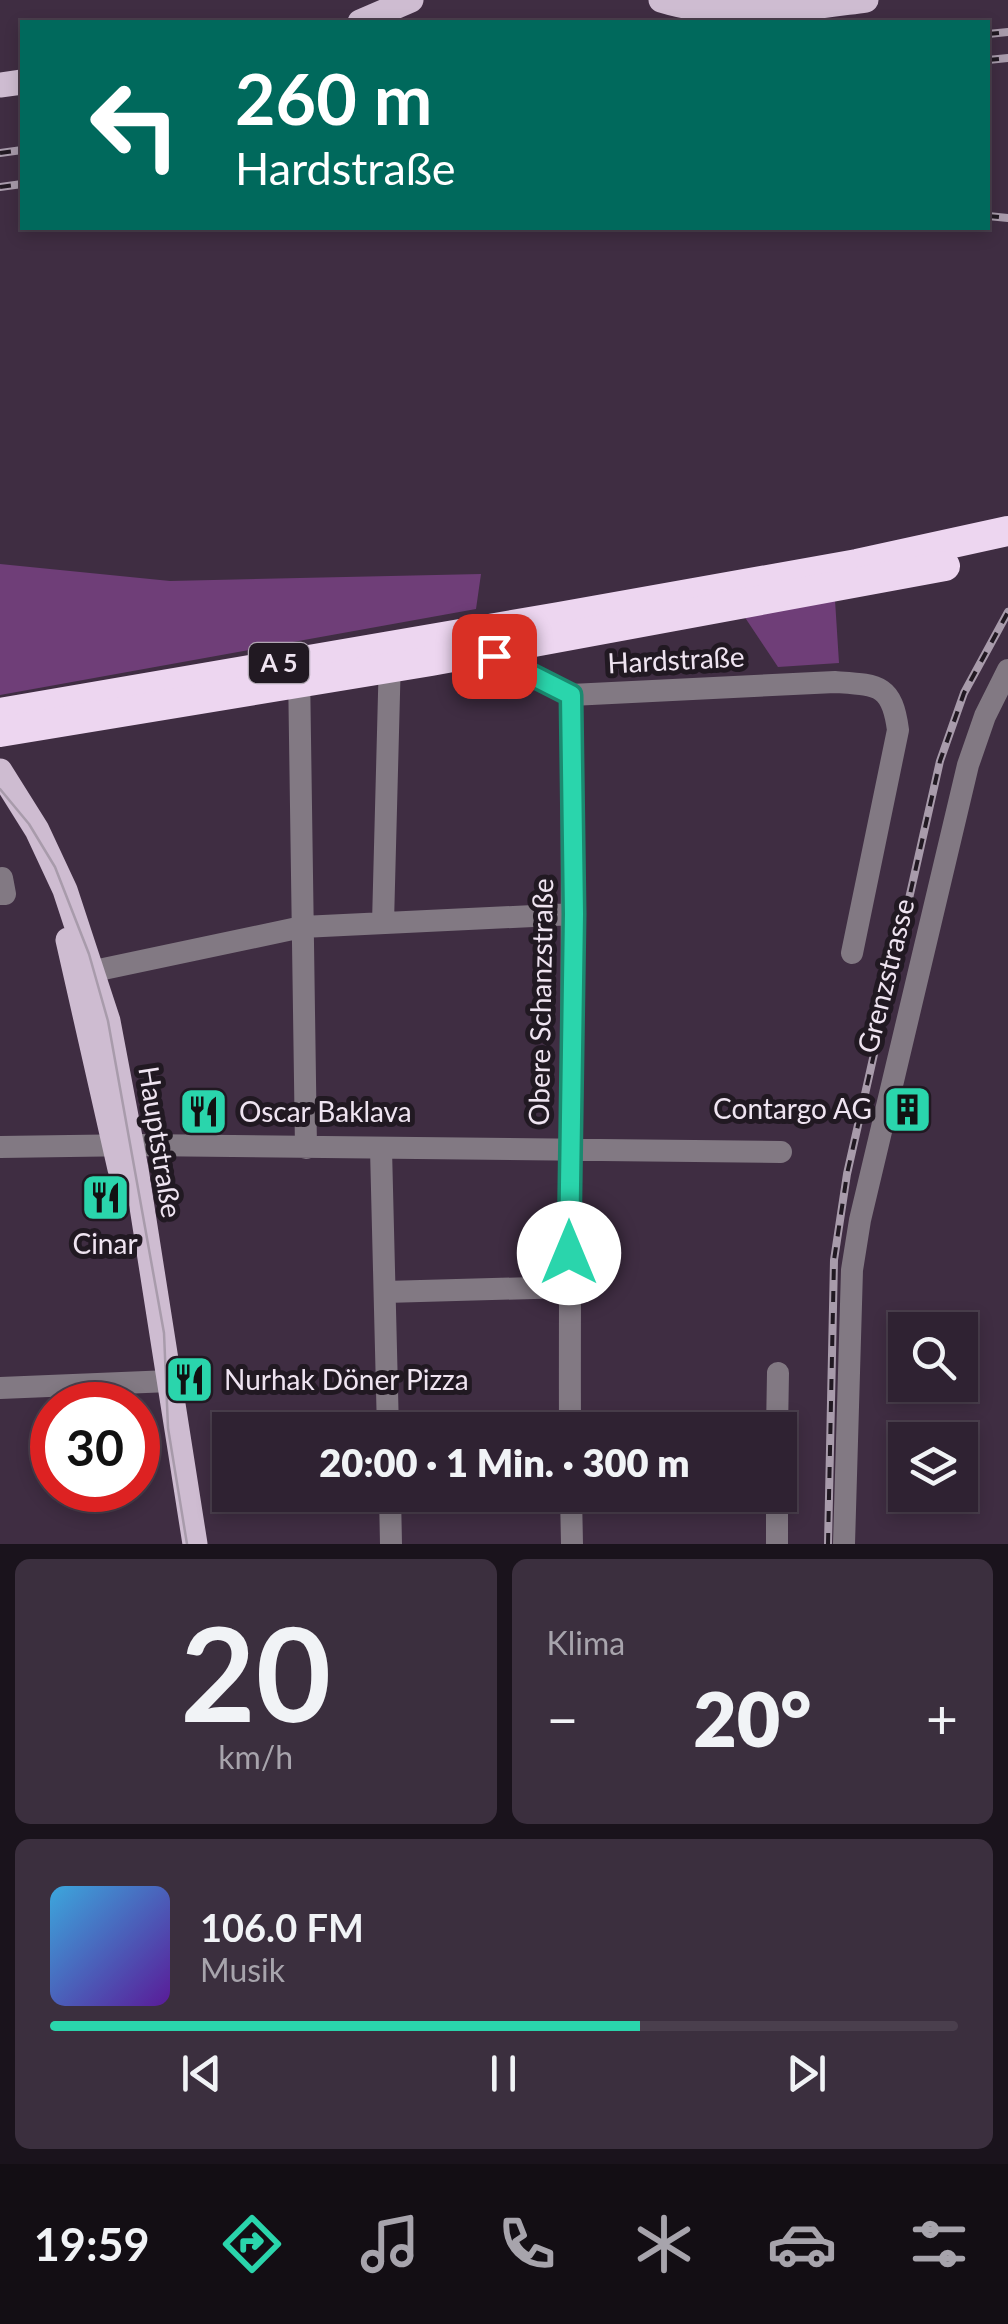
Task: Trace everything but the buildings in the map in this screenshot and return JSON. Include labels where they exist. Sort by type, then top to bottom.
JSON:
[{"type":"highway","points":[[948,556],[1008,531]]},
{"type":"highway","points":[[948,556],[1008,552]]},
{"type":"highway","name":"A 5","points":[[0,713],[560,617],[948,556]]},
{"type":"highway","name":"A 5","points":[[0,732],[431,661],[948,556]]},
{"type":"main road","points":[[365,20],[411,0]]},
{"type":"main road","points":[[661,0],[699,10],[741,14],[866,0]]},
{"type":"main road","name":"Hauptstraße","points":[[0,771],[55,868],[94,971],[115,1051],[124,1145],[162,1382],[180,1544]]},
{"type":"main road","name":"Hauptstraße","points":[[0,792],[40,871],[71,947],[107,1122],[124,1145]]},
{"type":"main road","name":"Hauptstraße","points":[[162,1382],[195,1544]]},
{"type":"street","name":"Hardstraße","points":[[0,742],[22,724],[46,713],[417,648],[494,656],[571,695],[835,682],[867,684],[885,691],[894,700],[898,730],[852,952]]},
{"type":"street","points":[[383,923],[390,654]]},
{"type":"street","points":[[299,670],[306,1148]]},
{"type":"street","name":"Grenzstrasse","points":[[844,1544],[852,1270],[860,1220],[968,764],[985,716],[1008,670]]},
{"type":"street","name":"Obere Schanzstraße","points":[[570,1412],[568,1151],[574,914],[571,695]]},
{"type":"street","points":[[0,880],[4,894],[0,894]]},
{"type":"street","points":[[94,971],[302,927],[574,914]]},
{"type":"street","points":[[0,1148],[124,1145],[781,1152]]},
{"type":"street","points":[[381,1149],[388,1412]]},
{"type":"street","points":[[385,1292],[569,1287]]},
{"type":"street","points":[[778,1373],[778,1412]]},
{"type":"street","points":[[0,1388],[162,1382]]},
{"type":"street","points":[[391,1512],[392,1544]]},
{"type":"street","points":[[571,1512],[572,1544]]},
{"type":"street","points":[[776,1544],[777,1512]]},
{"type":"shaded area","points":[[0,564],[170,581],[481,574],[476,609],[0,695]]},
{"type":"shaded area","points":[[835,600],[839,663],[778,667],[744,616]]},
{"type":"tram line","points":[[0,789],[29,824],[55,867],[89,954],[108,1021],[164,1333],[168,1428],[187,1544]]},
{"type":"railway","points":[[990,34],[1008,32]]},
{"type":"railway","points":[[990,60],[1008,58]]},
{"type":"railway","points":[[0,153],[20,150]]},
{"type":"railway","points":[[0,187],[20,184]]},
{"type":"railway","points":[[990,216],[1008,218]]},
{"type":"railway","points":[[828,1544],[834,1260],[847,1174],[940,761],[964,693],[1008,612]]},
{"type":"place","name":"Contargo AG","points":[[907,1109]]},
{"type":"place","name":"Oscar Baklava","points":[[204,1112]]},
{"type":"place","name":"Cinar","points":[[105,1197]]},
{"type":"place","name":"Nurhak Döner Pizza","points":[[189,1380]]},
{"type":"route","points":[[494,656],[571,695],[574,914],[569,1253]]}]
